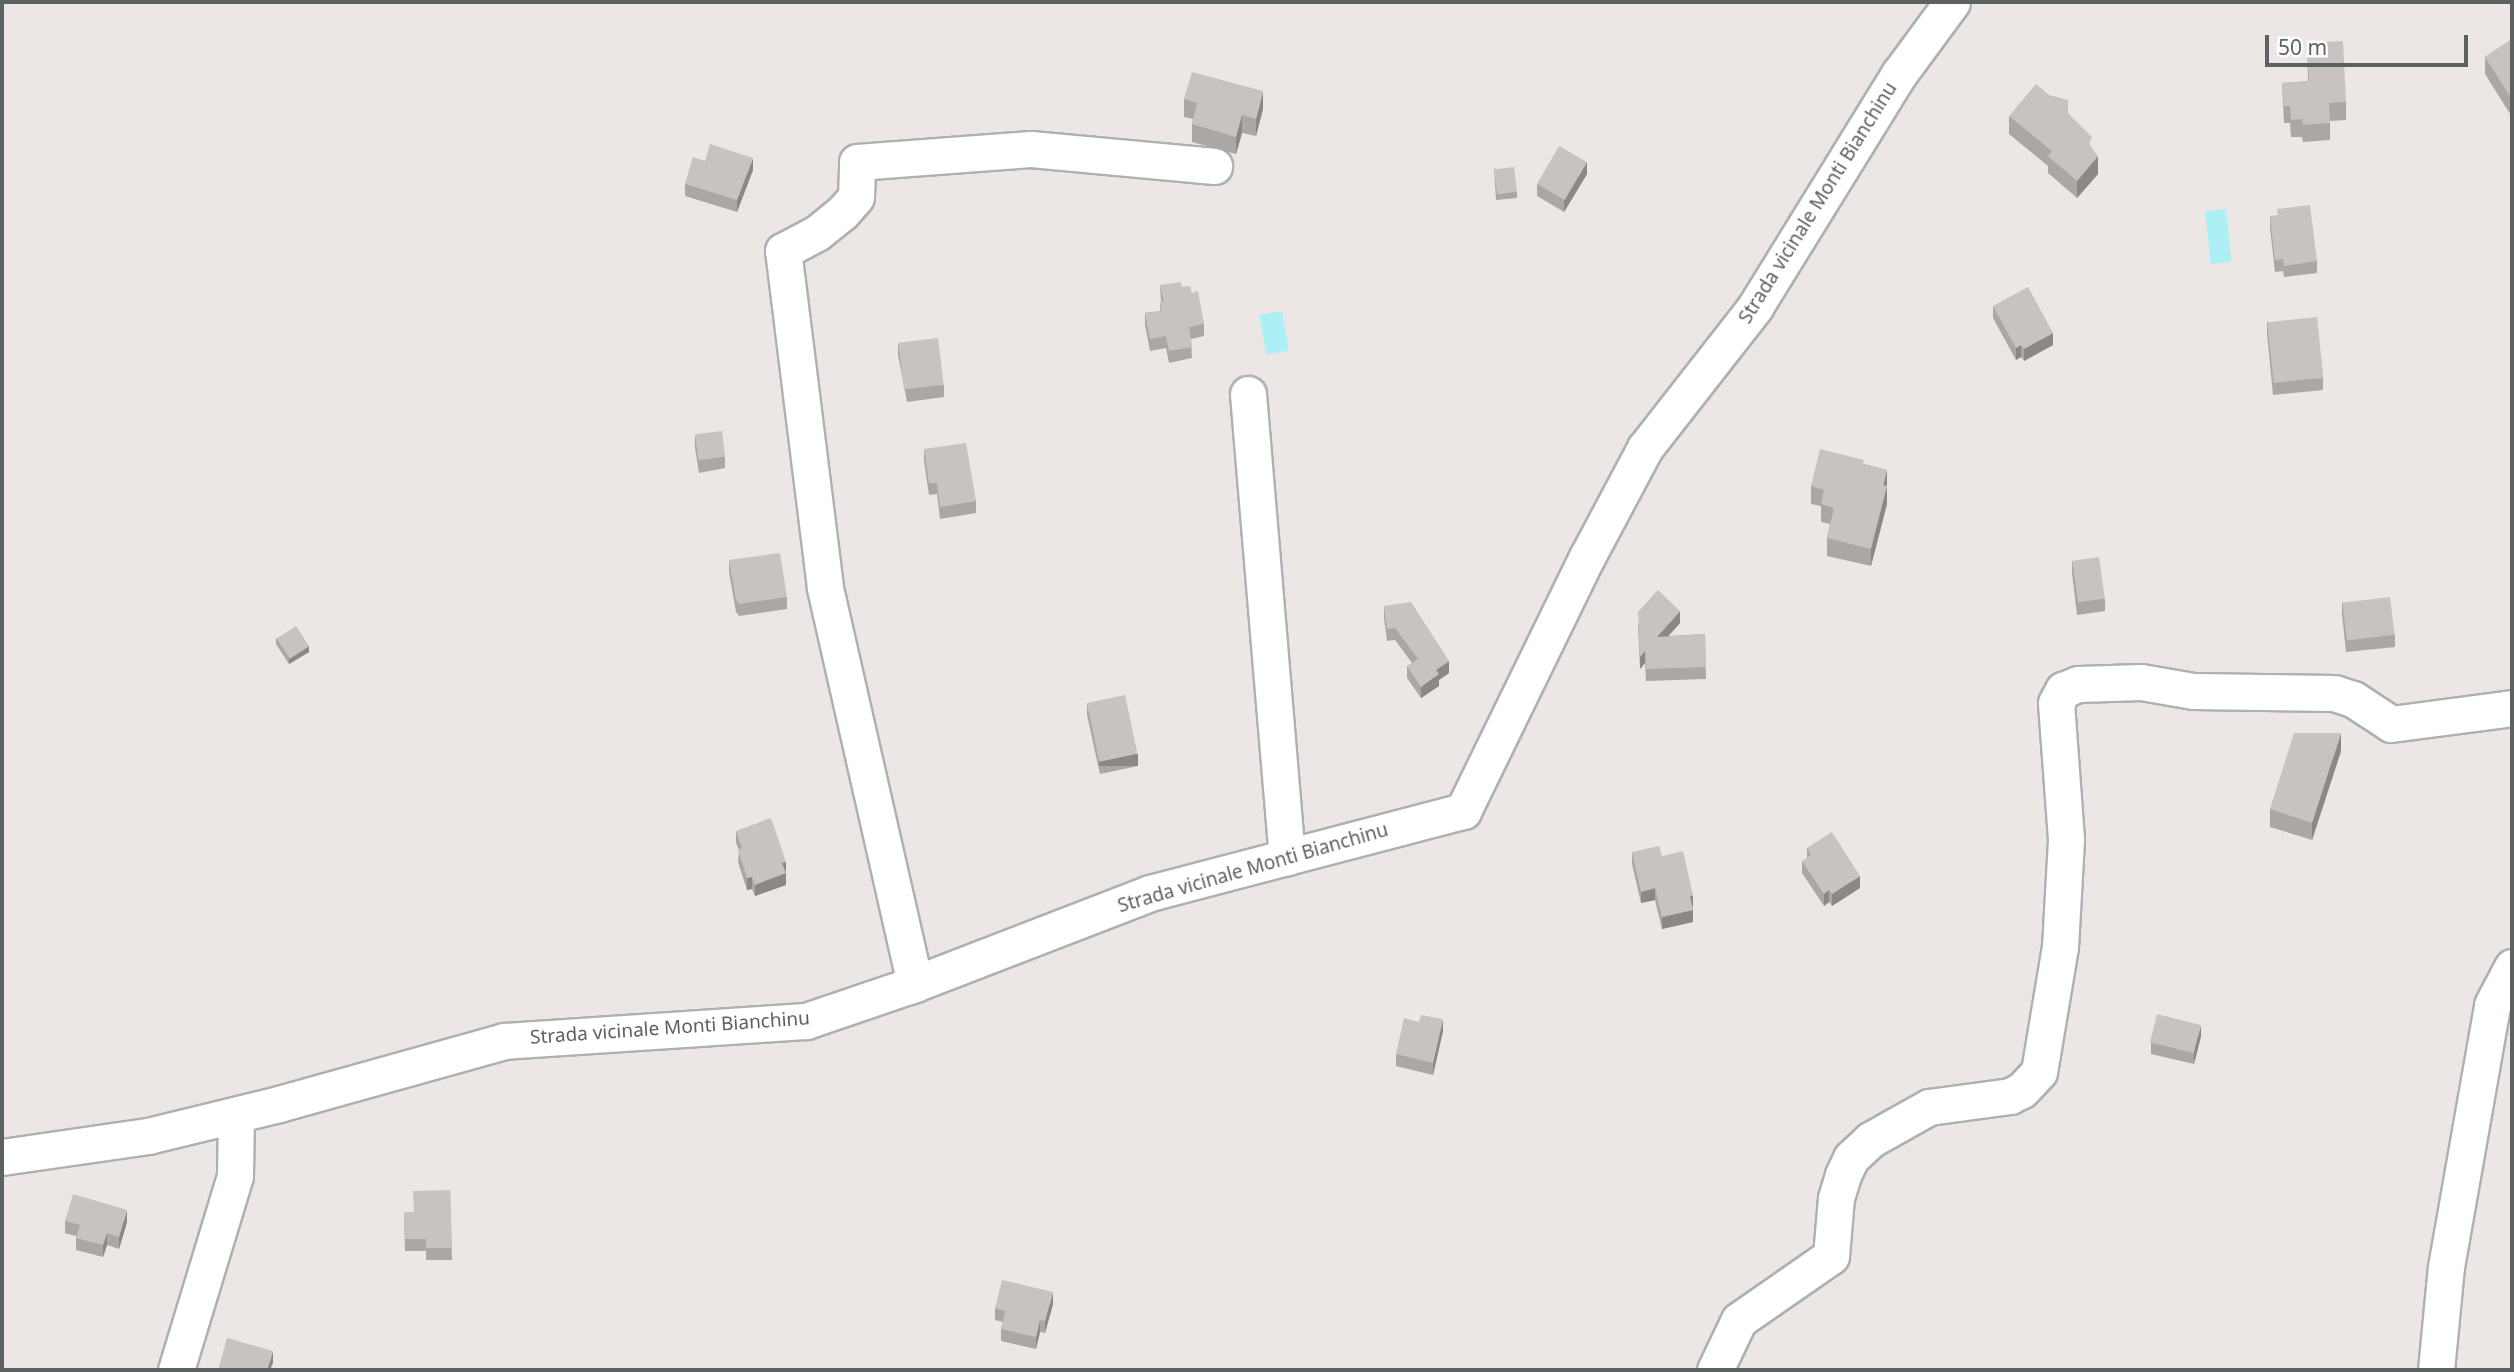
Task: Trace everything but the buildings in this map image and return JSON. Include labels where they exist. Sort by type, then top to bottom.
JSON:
[{"type":"street","name":"Strada vicinale Monti Bianchinu","points":[[2,1157],[148,1136],[236,1115],[504,1041],[806,1021],[915,984],[1150,893],[1463,810],[1587,557],[1645,447],[1755,307],[1899,74],[1952,2]]},
{"type":"street","points":[[915,984],[825,587],[783,251],[817,233],[842,213],[856,197],[857,162],[1031,149],[1214,166]]},
{"type":"street","points":[[1248,394],[1287,857]]},
{"type":"street","points":[[1716,1370],[1739,1320],[1831,1256],[1836,1198],[1843,1175],[1851,1158],[1870,1140],[1929,1107],[2010,1096],[2022,1090],[2039,1072],[2060,947],[2066,839],[2056,703],[2063,690],[2078,684],[2141,681],[2193,691],[2334,693],[2353,699],[2391,723],[2512,708]]},
{"type":"street","points":[[2436,1370],[2446,1267],[2492,1005],[2512,967]]},
{"type":"street","points":[[176,1370],[235,1176],[236,1115]]},
{"type":"water","points":[[2226,209],[2232,262],[2211,264],[2205,211]]},
{"type":"water","points":[[1282,311],[1289,350],[1266,354],[1259,315]]}]
